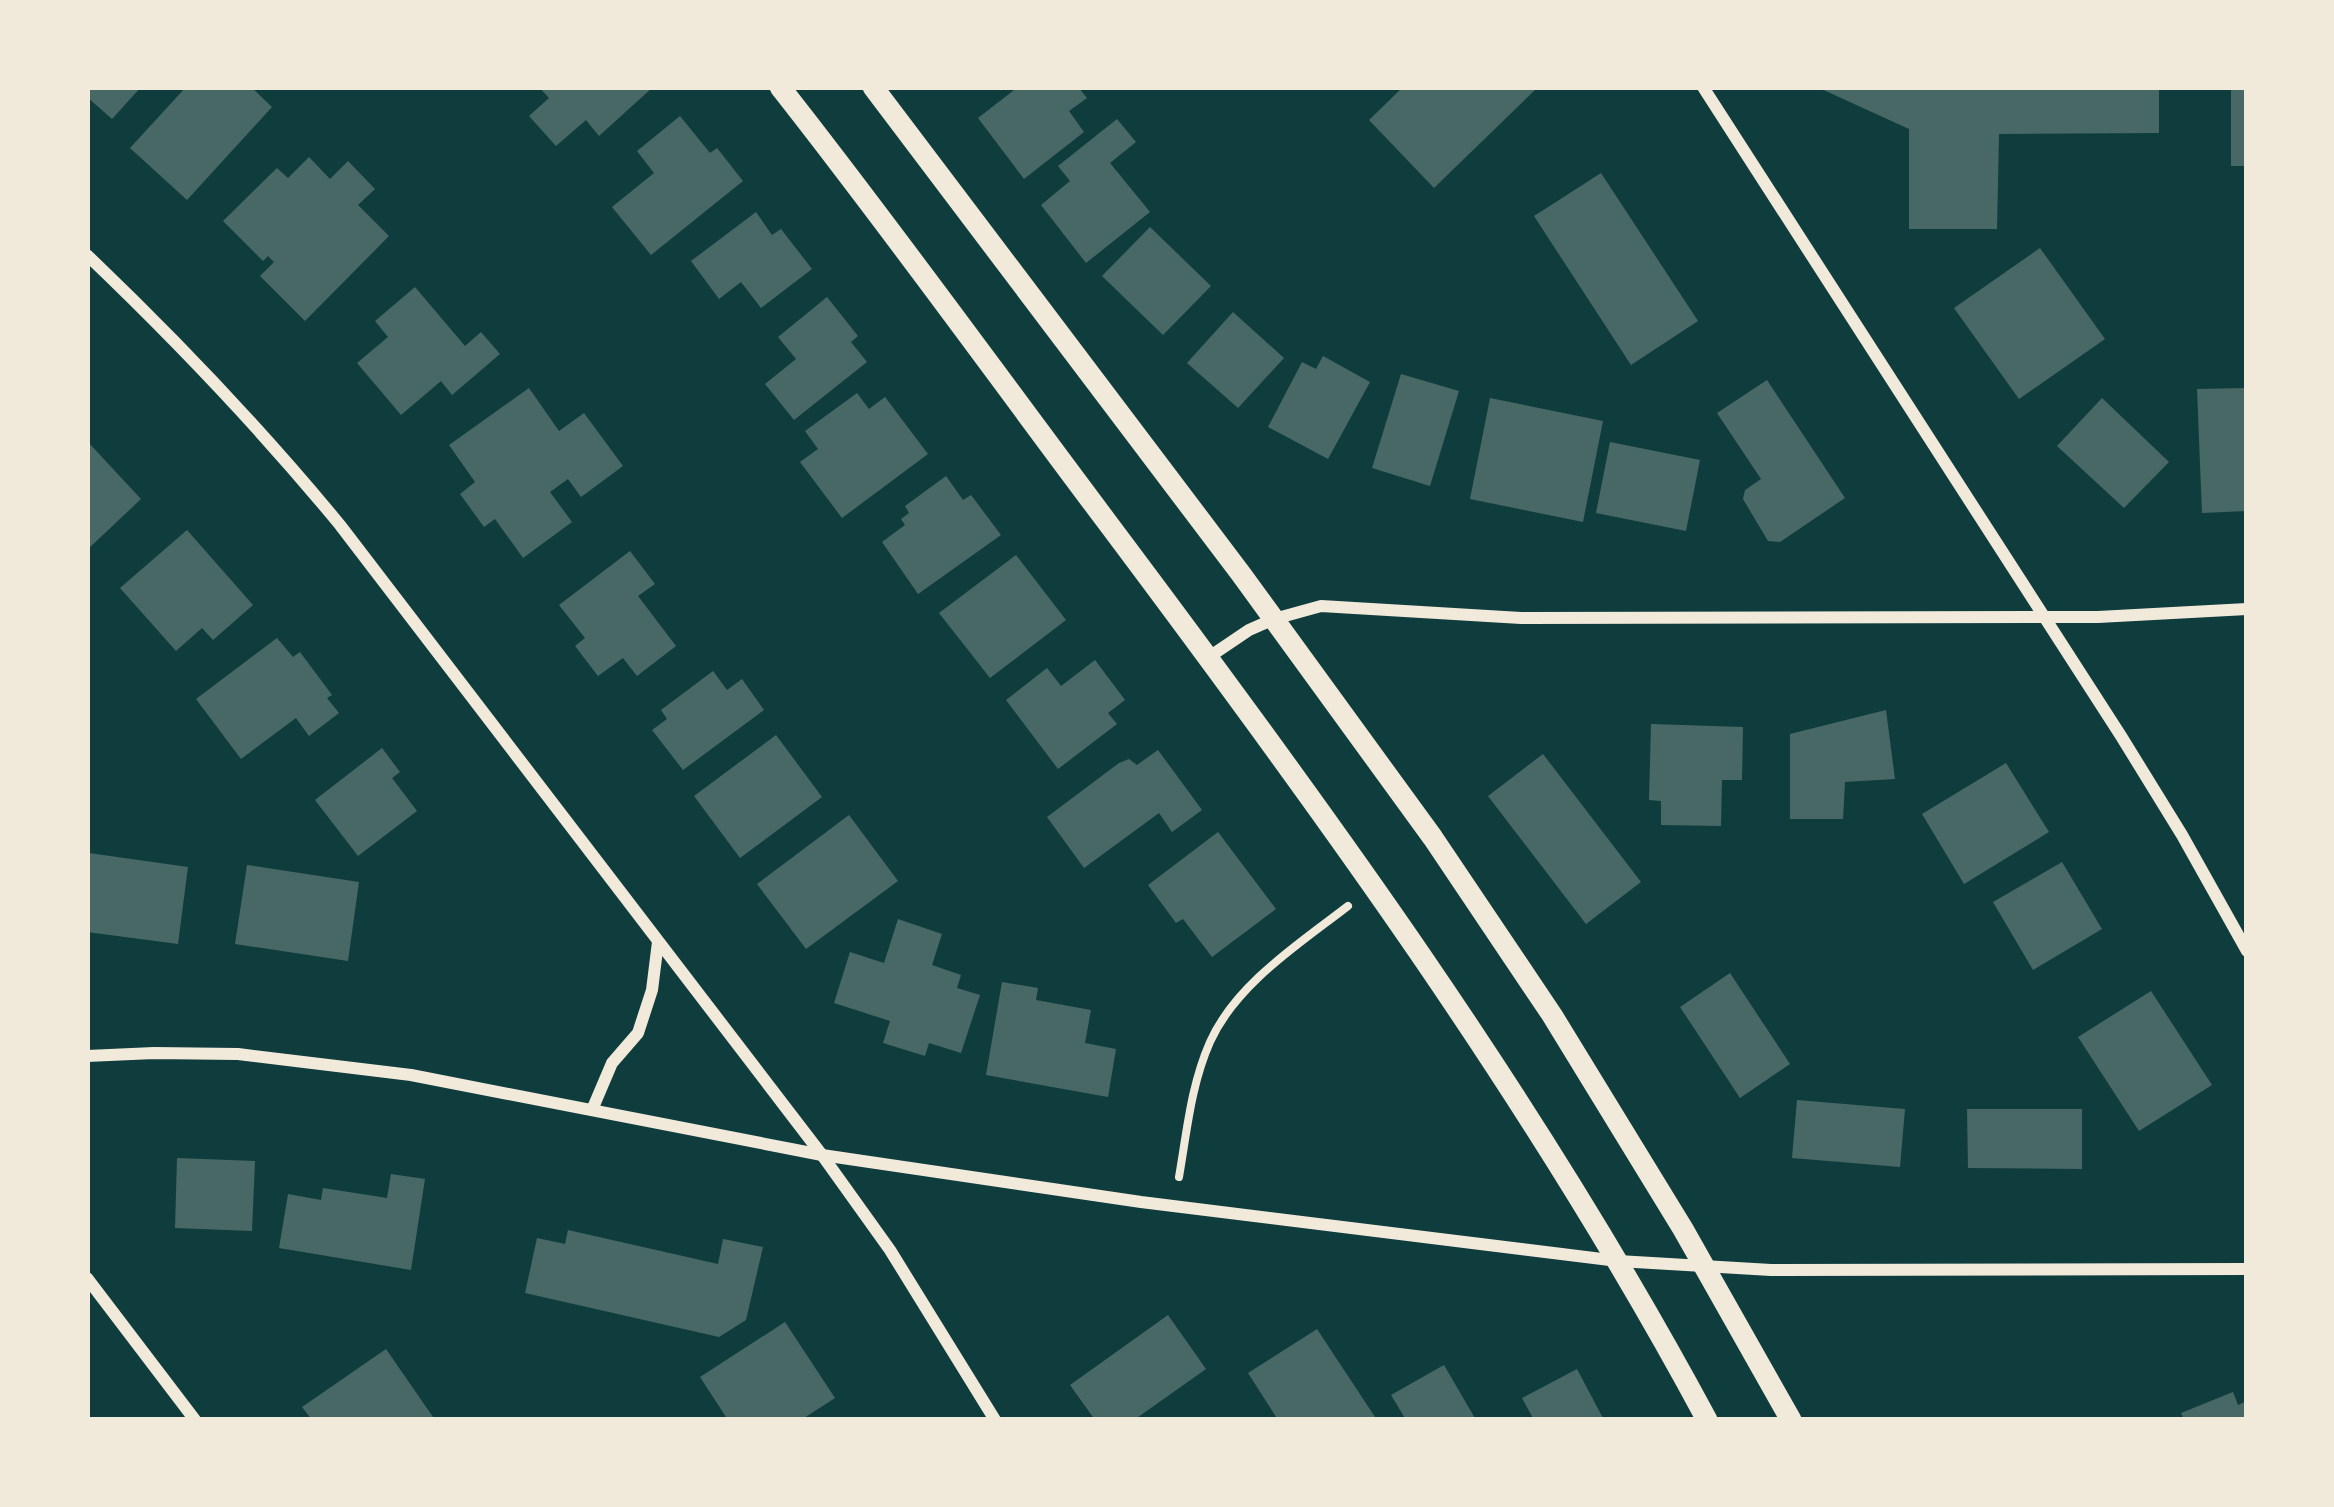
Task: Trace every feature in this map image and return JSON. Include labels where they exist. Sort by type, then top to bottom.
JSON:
[{"type":"street","points":[[780,87],[1209,657],[1374,887],[1618,1262],[1707,1420]]},
{"type":"street","points":[[873,87],[1433,838],[1552,1015],[1705,1267],[1791,1420]]},
{"type":"street","points":[[1703,87],[2182,835],[2247,951]]},
{"type":"street","points":[[87,255],[290,464],[391,590],[822,1155],[890,1250],[994,1420]]},
{"type":"street","points":[[1209,657],[1249,630],[1321,606],[1521,618],[2044,618],[2247,610]]},
{"type":"street","points":[[592,1110],[612,1063],[638,1033],[652,990],[658,941]]},
{"type":"street","points":[[87,1056],[238,1054],[411,1075],[822,1155],[1141,1202],[1618,1262],[1771,1270],[2247,1269]]},
{"type":"street","points":[[87,1278],[195,1420]]},
{"type":"path","points":[[1179,1177],[1197,1077],[1226,1015],[1278,962],[1352,902]]},
{"type":"building","points":[[87,87],[141,87],[112,119],[87,97]]},
{"type":"building","points":[[186,87],[251,87],[272,107],[187,200],[130,148]]},
{"type":"building","points":[[539,87],[653,87],[599,136],[586,120],[556,146],[529,116],[549,98]]},
{"type":"building","points":[[1018,87],[1078,87],[1087,98],[1069,111],[1084,132],[1024,179],[978,118]]},
{"type":"building","points":[[1403,87],[1538,87],[1434,188],[1369,120]]},
{"type":"building","points":[[1817,87],[2159,87],[2159,133],[1999,134],[1997,229],[1909,229],[1909,129]]},
{"type":"building","points":[[2231,87],[2247,87],[2247,166],[2231,166]]},
{"type":"building","points":[[680,116],[710,153],[717,148],[743,181],[651,255],[612,207],[654,173],[637,151]]},
{"type":"building","points":[[1117,119],[1136,142],[1110,163],[1150,212],[1086,263],[1041,205],[1070,181],[1058,166]]},
{"type":"building","points":[[309,157],[330,179],[348,161],[375,189],[358,205],[389,236],[305,321],[260,276],[274,262],[268,256],[263,261],[223,221],[277,168],[288,178]]},
{"type":"building","points":[[1601,173],[1698,321],[1631,365],[1534,216]]},
{"type":"building","points":[[756,212],[772,235],[781,229],[812,269],[761,308],[741,282],[719,299],[691,261]]},
{"type":"building","points":[[1150,227],[1211,286],[1163,335],[1102,276]]},
{"type":"building","points":[[2040,248],[2105,339],[2019,399],[1954,308]]},
{"type":"building","points":[[415,287],[465,346],[481,332],[500,354],[452,395],[441,381],[401,415],[357,363],[388,337],[375,321]]},
{"type":"building","points":[[827,297],[858,336],[851,342],[867,362],[794,420],[765,384],[796,359],[778,337]]},
{"type":"building","points":[[1233,312],[1284,358],[1238,408],[1187,363]]},
{"type":"building","points":[[1323,356],[1370,382],[1328,459],[1268,427],[1302,362],[1316,369]]},
{"type":"building","points":[[1401,374],[1459,391],[1430,486],[1372,468]]},
{"type":"building","points":[[1767,380],[1845,498],[1780,542],[1768,541],[1743,499],[1745,490],[1761,479],[1717,413]]},
{"type":"building","points":[[529,388],[559,431],[584,413],[623,466],[581,497],[568,479],[550,492],[572,522],[523,558],[495,519],[484,527],[460,494],[475,482],[449,445]]},
{"type":"building","points":[[2247,388],[2247,511],[2202,513],[2197,389]]},
{"type":"building","points":[[857,393],[869,409],[885,397],[928,454],[842,518],[800,462],[818,449],[805,431]]},
{"type":"building","points":[[1490,398],[1603,421],[1583,522],[1470,499]]},
{"type":"building","points":[[2102,398],[2169,462],[2124,508],[2057,446]]},
{"type":"building","points":[[87,441],[141,499],[87,550]]},
{"type":"building","points":[[1610,442],[1700,460],[1686,531],[1596,513]]},
{"type":"building","points":[[946,476],[963,500],[971,495],[1001,535],[918,594],[882,542],[905,525],[901,519],[909,513],[905,506]]},
{"type":"building","points":[[187,530],[253,605],[213,640],[202,628],[176,651],[120,588]]},
{"type":"building","points":[[630,551],[655,584],[638,596],[676,646],[637,676],[623,658],[598,676],[575,646],[585,638],[559,605]]},
{"type":"building","points":[[1016,555],[1066,620],[990,678],[939,613]]},
{"type":"building","points":[[277,638],[293,657],[300,652],[332,695],[327,698],[339,713],[309,736],[296,718],[241,759],[196,699]]},
{"type":"building","points":[[1095,660],[1125,700],[1108,713],[1117,724],[1058,769],[1006,700],[1047,668],[1061,686]]},
{"type":"building","points":[[713,671],[727,690],[742,679],[764,710],[683,770],[652,730],[667,719],[661,710]]},
{"type":"building","points":[[1886,710],[1895,779],[1845,782],[1843,819],[1790,819],[1790,734]]},
{"type":"building","points":[[1651,724],[1743,727],[1742,780],[1722,780],[1721,826],[1661,825],[1661,801],[1649,800]]},
{"type":"building","points":[[776,735],[822,797],[740,858],[694,796]]},
{"type":"building","points":[[382,748],[400,772],[392,778],[417,811],[358,856],[315,800]]},
{"type":"building","points":[[1158,750],[1202,810],[1172,832],[1159,813],[1084,868],[1047,817],[1119,763],[1129,759],[1137,765]]},
{"type":"building","points":[[1543,754],[1641,882],[1586,924],[1488,796]]},
{"type":"building","points":[[2006,763],[2049,832],[1964,884],[1922,814]]},
{"type":"building","points":[[849,815],[898,881],[806,949],[757,884]]},
{"type":"building","points":[[1218,832],[1276,909],[1212,957],[1183,919],[1176,923],[1148,885]]},
{"type":"building","points":[[89,853],[188,867],[178,944],[87,932]]},
{"type":"building","points":[[2062,862],[2102,929],[2033,970],[1993,902]]},
{"type":"building","points":[[247,865],[359,882],[348,961],[235,944]]},
{"type":"building","points":[[898,919],[942,934],[932,965],[961,975],[957,988],[980,995],[961,1053],[929,1043],[925,1056],[883,1043],[890,1021],[834,1003],[850,952],[884,963]]},
{"type":"building","points":[[1730,973],[1790,1064],[1740,1098],[1680,1007]]},
{"type":"building","points":[[1002,982],[1038,988],[1036,1000],[1091,1010],[1085,1043],[1116,1049],[1108,1097],[986,1075]]},
{"type":"building","points":[[2151,991],[2212,1085],[2139,1131],[2078,1037]]},
{"type":"building","points":[[1797,1100],[1905,1109],[1900,1167],[1792,1158]]},
{"type":"building","points":[[1967,1109],[2082,1109],[2082,1169],[1968,1168]]},
{"type":"building","points":[[177,1158],[255,1161],[252,1231],[175,1228]]},
{"type":"building","points":[[391,1174],[425,1179],[411,1270],[279,1248],[288,1194],[321,1200],[323,1188],[387,1198]]},
{"type":"building","points":[[568,1230],[718,1264],[723,1239],[763,1247],[746,1320],[719,1337],[525,1293],[537,1238],[565,1244]]},
{"type":"building","points":[[1168,1315],[1206,1369],[1134,1420],[1095,1420],[1070,1385]]},
{"type":"building","points":[[785,1322],[835,1398],[801,1420],[728,1420],[700,1377]]},
{"type":"building","points":[[1317,1329],[1377,1420],[1278,1420],[1248,1373]]},
{"type":"building","points":[[386,1349],[433,1417],[312,1420],[302,1407]]},
{"type":"building","points":[[1444,1365],[1476,1420],[1406,1420],[1391,1395]]},
{"type":"building","points":[[1577,1369],[1604,1420],[1534,1420],[1522,1398]]},
{"type":"building","points":[[2233,1392],[2238,1405],[2247,1401],[2247,1420],[2184,1420],[2181,1413]]}]
